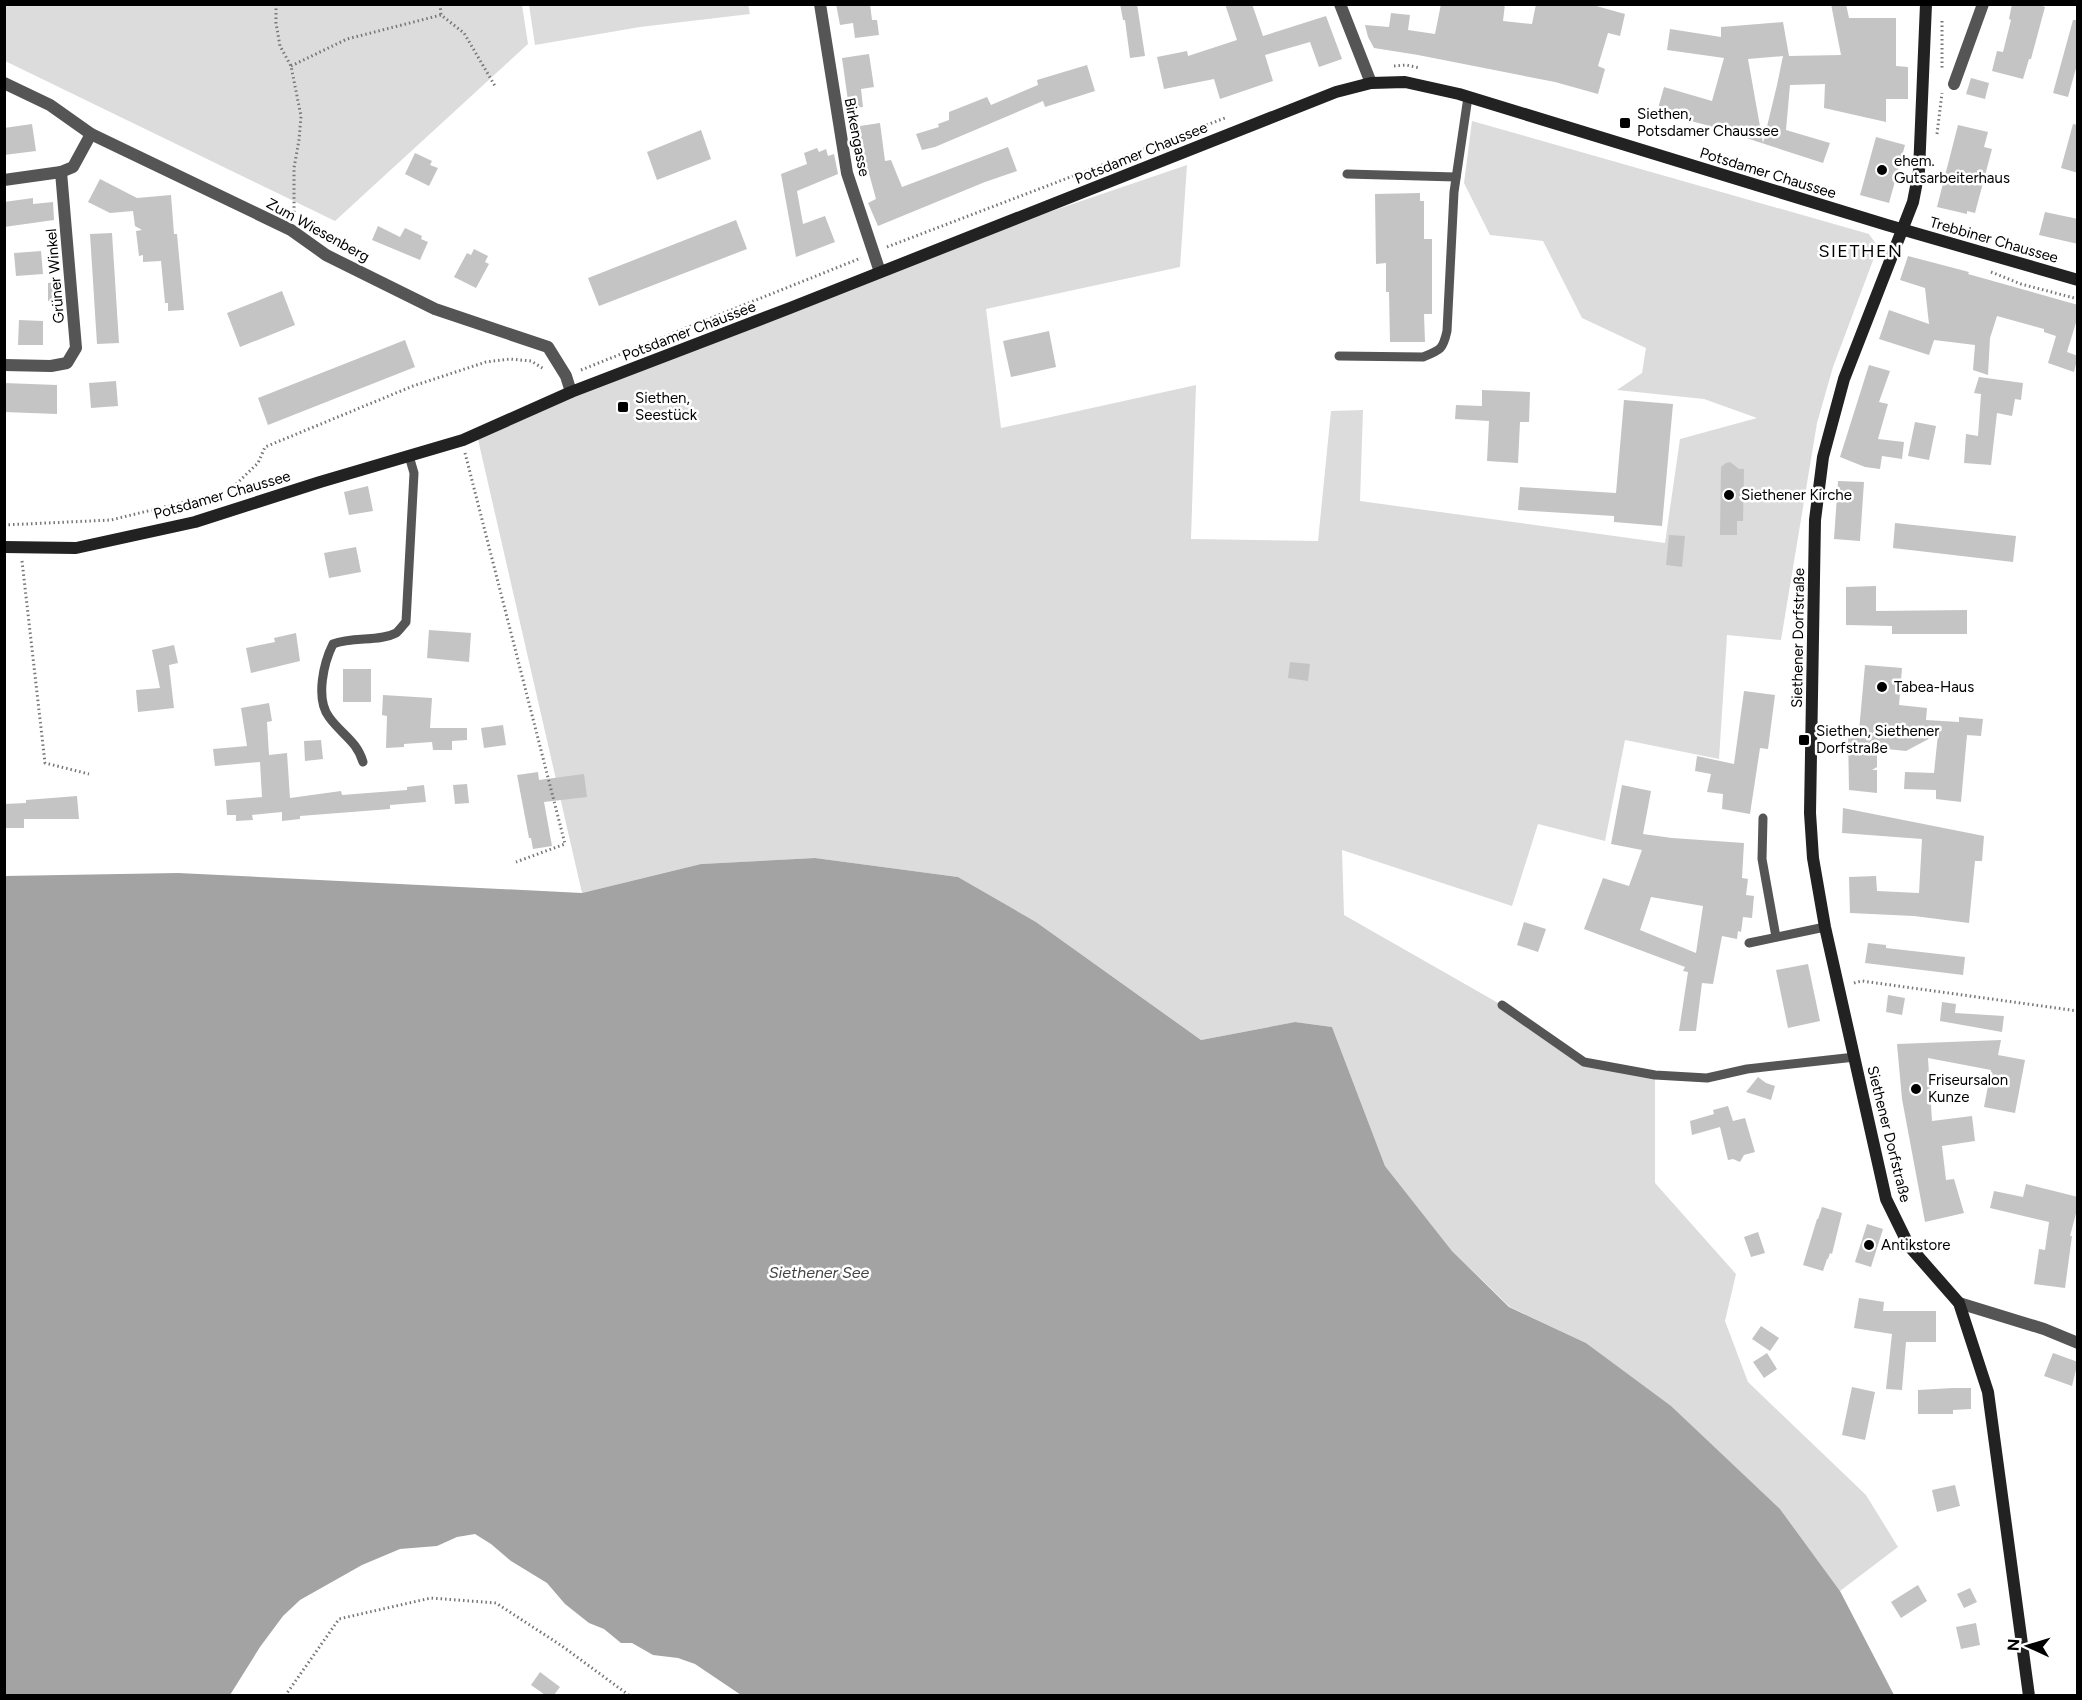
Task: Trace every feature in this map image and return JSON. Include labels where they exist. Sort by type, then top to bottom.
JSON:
[{"type":"main road","name":"Siethener Dorfstraße","points":[[1926,4],[1919,171],[1913,202],[1844,379],[1823,457],[1815,520],[1810,813],[1813,858],[1825,927],[1886,1199],[1909,1246],[1959,1303],[1989,1392],[2030,1695]]},
{"type":"main road","name":"Potsdamer Chaussee","points":[[4,547],[76,548],[195,522],[463,440],[571,392],[1336,92],[1371,83],[1405,82],[1467,97],[1902,230]]},
{"type":"main road","name":"Trebbiner Chaussee","points":[[1902,230],[2078,280]]},
{"type":"street","name":"Birkengasse","points":[[820,4],[847,173],[880,272]]},
{"type":"street","points":[[1340,4],[1371,83]]},
{"type":"street","points":[[1954,84],[1983,4]]},
{"type":"street","name":"Zum Wiesenberg","points":[[4,83],[50,105],[91,134],[291,230],[326,255],[435,309],[548,347],[566,376],[571,392]]},
{"type":"street","points":[[4,180],[61,172],[73,167],[91,134]]},
{"type":"street","name":"Grüner Winkel","points":[[4,365],[51,366],[67,363],[76,348],[61,172]]},
{"type":"street","points":[[1959,1303],[2078,1342]]},
{"type":"lane","points":[[1339,356],[1423,357],[1436,352],[1443,346],[1448,331],[1454,192],[1467,97]]},
{"type":"lane","points":[[1347,174],[1456,177]]},
{"type":"lane","points":[[363,762],[360,751],[351,738],[327,715],[322,698],[324,676],[328,654],[333,644],[344,639],[396,633],[406,622],[414,473],[409,456]]},
{"type":"lane","points":[[1763,818],[1762,859],[1776,937]]},
{"type":"lane","points":[[1749,943],[1825,927]]},
{"type":"lane","name":"Siethener Dorfstraße","points":[[1502,1005],[1584,1062],[1655,1075],[1707,1078],[1747,1069],[1855,1057]]},
{"type":"path","points":[[276,4],[276,23],[280,46],[291,66],[300,116],[300,140],[294,168],[295,212],[291,230]]},
{"type":"path","points":[[440,4],[441,15],[464,33],[495,86]]},
{"type":"path","points":[[291,66],[347,39],[441,15]]},
{"type":"path","points":[[4,525],[111,520],[229,491],[258,463],[265,447],[413,386],[486,362],[510,358],[531,361],[549,372],[566,376]]},
{"type":"path","points":[[463,440],[565,844],[516,862]]},
{"type":"path","points":[[20,547],[45,763],[89,774]]},
{"type":"path","points":[[1839,987],[1862,981],[2078,1011]]},
{"type":"path","points":[[285,1695],[339,1619],[431,1598],[496,1603],[562,1646],[630,1695]]},
{"type":"shaded area","points":[[748,4],[750,14],[640,27],[535,45],[529,5]]},
{"type":"shaded area","points":[[4,5],[522,5],[528,44],[335,221],[5,61]]},
{"type":"shaded area","points":[[1472,121],[1869,234],[1878,247],[1833,367],[1817,423],[1781,640],[1727,635],[1719,759],[1625,740],[1605,841],[1538,824],[1512,906],[1342,850],[1344,915],[1500,1004],[1584,1062],[1655,1075],[1655,1183],[1736,1274],[1725,1321],[1748,1382],[1866,1495],[1898,1547],[1840,1591],[1780,1509],[1671,1407],[1586,1343],[1510,1307],[1452,1251],[1385,1166],[1332,1027],[1295,1022],[1201,1040],[1036,922],[958,877],[815,858],[701,864],[582,893],[477,435],[935,251],[1187,165],[1180,267],[986,309],[1001,428],[1196,385],[1191,539],[1318,541],[1331,411],[1363,410],[1360,501],[1665,543],[1680,439],[1757,418],[1704,399],[1617,390],[1642,373],[1646,348],[1582,318],[1543,241],[1490,235],[1464,183]]},
{"type":"water","name":"Siethener See","points":[[815,858],[958,877],[1036,922],[1201,1040],[1295,1022],[1332,1027],[1385,1166],[1452,1251],[1509,1307],[1586,1343],[1671,1406],[1780,1509],[1840,1591],[1894,1695],[741,1695],[695,1664],[678,1658],[653,1655],[632,1643],[621,1643],[604,1629],[589,1623],[565,1604],[547,1583],[511,1561],[475,1534],[457,1537],[437,1546],[400,1549],[362,1565],[300,1600],[283,1616],[260,1647],[230,1695],[5,1695],[5,876],[178,873],[582,893],[701,864]]},
{"type":"building","points":[[836,4],[870,4],[872,20],[877,20],[879,35],[855,38],[853,23],[840,25]]},
{"type":"building","points":[[1120,4],[1137,4],[1145,56],[1130,58],[1125,20],[1123,20]]},
{"type":"building","points":[[1225,4],[1252,4],[1263,36],[1326,16],[1342,59],[1319,67],[1310,42],[1265,55],[1273,81],[1220,99],[1214,79],[1164,89],[1157,57],[1187,51],[1188,56],[1237,40]]},
{"type":"building","points":[[1441,4],[1505,4],[1503,21],[1532,24],[1536,4],[1589,4],[1625,14],[1620,36],[1608,33],[1598,66],[1605,69],[1598,94],[1555,82],[1374,48],[1365,25],[1389,27],[1391,13],[1410,15],[1408,30],[1435,34]]},
{"type":"building","points":[[1831,4],[1846,4],[1849,18],[1896,18],[1896,66],[1908,67],[1908,99],[1886,99],[1886,122],[1824,108],[1825,84],[1790,85],[1786,130],[1830,143],[1823,163],[1706,125],[1657,112],[1664,87],[1712,101],[1724,58],[1667,50],[1670,29],[1721,37],[1721,27],[1783,22],[1789,56],[1841,55]],"holes":[[[1783,56],[1763,143],[1748,59]]]},
{"type":"building","points":[[2012,4],[2037,4],[2045,7],[2031,59],[2029,59],[2023,79],[1992,71],[1997,51],[2003,52],[2011,20],[2009,19]]},
{"type":"building","points":[[2073,20],[2078,20],[2078,61],[2068,97],[2053,93]]},
{"type":"building","points":[[869,54],[874,87],[861,89],[863,107],[849,108],[842,58]]},
{"type":"building","points":[[1087,65],[1095,91],[1045,107],[1043,101],[935,147],[922,150],[916,134],[939,127],[938,124],[949,120],[949,112],[987,97],[991,105],[1038,85],[1037,80]]},
{"type":"building","points":[[1971,78],[1989,83],[1985,99],[1966,94]]},
{"type":"building","points":[[880,123],[885,161],[891,160],[902,187],[1008,147],[1017,171],[878,226],[868,203],[876,199],[865,159],[857,160],[853,127]]},
{"type":"building","points":[[32,124],[36,151],[4,155],[4,128]]},
{"type":"building","points":[[2073,124],[2078,125],[2078,173],[2061,168]]},
{"type":"building","points":[[1958,125],[1988,132],[1984,147],[1992,149],[1975,213],[1967,211],[1967,214],[1937,207]]},
{"type":"building","points":[[701,130],[711,159],[657,180],[647,152]]},
{"type":"building","name":"ehem. Gutsarbeiterhaus","points":[[1876,137],[1905,145],[1889,203],[1860,195]]},
{"type":"building","points":[[817,148],[819,152],[826,149],[828,156],[834,154],[838,174],[797,191],[803,224],[825,216],[835,242],[796,257],[781,174],[807,164],[804,153]]},
{"type":"building","points":[[415,153],[432,161],[430,165],[438,168],[429,186],[405,174]]},
{"type":"building","points":[[100,179],[137,198],[171,195],[184,310],[168,311],[168,303],[165,303],[161,261],[143,262],[143,255],[139,256],[136,231],[142,230],[135,226],[133,211],[110,213],[88,202]]},
{"type":"building","points":[[1420,193],[1420,201],[1424,201],[1424,239],[1432,239],[1432,314],[1424,314],[1425,342],[1390,342],[1386,263],[1376,264],[1375,194]]},
{"type":"building","points":[[33,198],[33,204],[53,202],[54,220],[4,227],[4,202]]},
{"type":"building","points":[[2045,212],[2078,219],[2078,244],[2039,235]]},
{"type":"building","points":[[736,220],[747,249],[599,306],[588,278]]},
{"type":"building","points":[[378,226],[400,237],[405,228],[422,236],[421,239],[428,242],[420,260],[372,240]]},
{"type":"building","points":[[112,233],[119,343],[97,344],[90,234]]},
{"type":"building","points":[[474,249],[488,256],[485,262],[489,264],[476,288],[454,277],[467,253],[471,255]]},
{"type":"building","points":[[41,251],[43,274],[16,276],[14,253]]},
{"type":"building","points":[[1908,256],[2078,305],[2078,316],[2067,352],[2078,356],[2074,372],[2048,363],[2056,336],[2044,332],[2044,329],[1997,316],[1990,338],[1988,375],[1973,370],[1975,345],[1934,340],[1929,355],[1879,339],[1889,310],[1929,324],[1925,288],[1900,280]]},
{"type":"building","points":[[62,282],[63,300],[48,301],[48,283]]},
{"type":"building","points":[[282,291],[295,325],[240,347],[227,313]]},
{"type":"building","points":[[19,320],[43,321],[43,345],[18,345]]},
{"type":"building","points":[[1049,331],[1056,367],[1011,377],[1003,341]]},
{"type":"building","points":[[405,340],[415,367],[268,425],[258,398]]},
{"type":"building","points":[[1869,365],[1890,371],[1879,402],[1888,404],[1878,439],[1904,442],[1902,459],[1882,456],[1880,469],[1865,467],[1840,457]]},
{"type":"building","points":[[1979,377],[2023,383],[2021,400],[2015,399],[2012,416],[1997,413],[1991,465],[1964,463],[1966,434],[1978,436],[1981,394],[1974,393]]},
{"type":"building","points":[[116,381],[118,406],[91,408],[89,383]]},
{"type":"building","points":[[4,383],[57,385],[57,414],[4,412]]},
{"type":"building","points":[[1482,390],[1530,392],[1529,422],[1520,422],[1518,463],[1487,461],[1489,421],[1455,419],[1456,405],[1482,406]]},
{"type":"building","points":[[1624,400],[1673,404],[1662,526],[1614,522],[1614,516],[1518,510],[1520,487],[1616,493]]},
{"type":"building","points":[[1915,422],[1936,426],[1929,460],[1908,456]]},
{"type":"building","name":"Siethener Kirche","points":[[1730,462],[1739,469],[1744,469],[1743,521],[1737,521],[1737,535],[1720,535],[1721,467]]},
{"type":"building","points":[[1838,481],[1864,482],[1860,541],[1834,539]]},
{"type":"building","points":[[368,486],[373,511],[349,515],[344,492]]},
{"type":"building","points":[[1895,523],[2016,536],[2013,562],[1893,548]]},
{"type":"building","points":[[1669,535],[1685,536],[1682,567],[1666,565]]},
{"type":"building","points":[[356,547],[361,572],[329,578],[324,553]]},
{"type":"building","points":[[1876,586],[1876,611],[1967,610],[1967,634],[1892,634],[1892,626],[1846,625],[1846,587]]},
{"type":"building","points":[[429,630],[471,633],[469,662],[427,658]]},
{"type":"building","points":[[296,633],[300,661],[251,673],[246,648],[275,642],[274,638]]},
{"type":"building","points":[[174,645],[178,663],[169,665],[174,708],[138,712],[136,690],[160,688],[152,650]]},
{"type":"building","points":[[1290,662],[1310,664],[1308,681],[1288,678]]},
{"type":"building","points":[[1865,665],[1902,668],[1899,705],[1927,708],[1926,720],[1959,722],[1959,717],[1983,719],[1981,736],[1967,735],[1961,802],[1936,799],[1936,790],[1904,789],[1905,772],[1934,773],[1938,734],[1906,751],[1877,748],[1877,767],[1872,770],[1877,770],[1877,793],[1849,790],[1848,731],[1859,731]]},
{"type":"building","points":[[343,669],[371,669],[371,702],[343,702]]},
{"type":"building","points":[[1744,691],[1775,695],[1768,749],[1760,748],[1750,814],[1722,809],[1723,794],[1707,792],[1711,774],[1695,771],[1697,756],[1734,764]]},
{"type":"building","points":[[383,695],[432,698],[430,728],[467,728],[467,740],[452,741],[452,750],[433,750],[432,742],[386,748],[387,716],[382,715]]},
{"type":"building","points":[[269,703],[272,721],[267,722],[269,755],[287,753],[290,798],[341,791],[342,795],[407,790],[407,787],[424,785],[426,802],[390,805],[390,809],[300,816],[300,819],[282,821],[282,812],[252,815],[253,820],[236,821],[236,815],[227,815],[226,800],[262,797],[260,762],[215,766],[213,749],[247,746],[241,708]]},
{"type":"building","points":[[503,725],[506,745],[484,748],[481,728]]},
{"type":"building","points":[[321,740],[323,759],[305,761],[304,741]]},
{"type":"building","points":[[538,772],[539,780],[584,774],[587,797],[544,802],[552,846],[533,849],[517,775]]},
{"type":"building","points":[[467,784],[469,803],[455,804],[453,785]]},
{"type":"building","points":[[1622,785],[1651,791],[1643,834],[1744,843],[1742,878],[1748,879],[1746,895],[1754,896],[1752,918],[1743,917],[1741,932],[1738,931],[1737,939],[1722,936],[1713,984],[1702,983],[1696,1031],[1679,1031],[1688,972],[1683,971],[1685,967],[1584,929],[1603,878],[1629,886],[1642,850],[1611,844]],"holes":[[[1651,897],[1703,906],[1696,953],[1640,930]]]},
{"type":"building","points":[[77,796],[79,819],[24,819],[24,828],[4,828],[4,804]]},
{"type":"building","points":[[1843,808],[1984,836],[1982,861],[1975,861],[1969,923],[1914,916],[1850,913],[1849,877],[1876,876],[1877,891],[1919,893],[1922,839],[1842,833]]},
{"type":"building","points":[[1524,922],[1546,929],[1538,952],[1517,945]]},
{"type":"building","points":[[1868,943],[1886,945],[1886,948],[1965,957],[1963,975],[1865,963]]},
{"type":"building","points":[[1808,964],[1820,1021],[1788,1028],[1776,970]]},
{"type":"building","points":[[1888,995],[1905,998],[1902,1015],[1886,1012]]},
{"type":"building","points":[[1942,1002],[1956,1004],[1955,1013],[2004,1016],[2002,1032],[1940,1021]]},
{"type":"building","points":[[2001,1040],[1998,1055],[2025,1060],[2015,1113],[1984,1107],[1991,1070],[1928,1058],[1932,1121],[1972,1116],[1975,1141],[1942,1146],[1946,1180],[1954,1179],[1964,1213],[1925,1222],[1902,1099],[1897,1044]]},
{"type":"building","points":[[1758,1077],[1775,1086],[1771,1100],[1746,1092]]},
{"type":"building","points":[[1728,1106],[1733,1121],[1745,1118],[1755,1152],[1744,1155],[1740,1162],[1733,1159],[1728,1160],[1720,1127],[1692,1135],[1690,1121],[1714,1114],[1713,1110]]},
{"type":"building","points":[[2026,1184],[2078,1197],[2078,1206],[2070,1236],[2072,1236],[2065,1288],[2034,1284],[2039,1249],[2045,1250],[2049,1222],[1990,1208],[1994,1191],[2023,1197]]},
{"type":"building","points":[[1822,1207],[1842,1213],[1832,1254],[1830,1253],[1823,1271],[1803,1265]]},
{"type":"building","name":"Antikstore","points":[[1867,1224],[1883,1229],[1871,1267],[1855,1262]]},
{"type":"building","points":[[1758,1232],[1765,1253],[1751,1257],[1744,1237]]},
{"type":"building","points":[[1859,1298],[1884,1302],[1883,1311],[1936,1311],[1936,1342],[1906,1342],[1902,1390],[1886,1389],[1892,1334],[1854,1328]]},
{"type":"building","points":[[1761,1326],[1779,1338],[1770,1351],[1752,1339]]},
{"type":"building","points":[[1767,1353],[1777,1369],[1764,1378],[1753,1362]]},
{"type":"building","points":[[2053,1353],[2078,1362],[2072,1386],[2044,1376]]},
{"type":"building","points":[[1852,1387],[1875,1392],[1865,1440],[1842,1435]]},
{"type":"building","points":[[1971,1388],[1971,1409],[1953,1410],[1953,1414],[1918,1414],[1918,1390]]},
{"type":"building","points":[[1955,1485],[1960,1506],[1937,1512],[1932,1490]]},
{"type":"building","points":[[1918,1585],[1927,1601],[1901,1618],[1891,1602]]},
{"type":"building","points":[[1970,1588],[1977,1602],[1964,1608],[1957,1594]]},
{"type":"building","points":[[1976,1623],[1980,1645],[1961,1649],[1956,1627]]},
{"type":"building","points":[[540,1672],[560,1687],[554,1695],[545,1695],[531,1685]]},
{"type":"place","name":"Siethen, Potsdamer Chaussee","points":[[1625,123]]},
{"type":"place","name":"ehem. Gutsarbeiterhaus","points":[[1882,170]]},
{"type":"place","name":"Siethen, Seestück","points":[[623,407]]},
{"type":"place","name":"Siethener Kirche","points":[[1729,495]]},
{"type":"place","name":"Tabea-Haus","points":[[1882,687]]},
{"type":"place","name":"Siethen, Siethener Dorfstraße","points":[[1804,740]]},
{"type":"place","name":"Friseursalon Kunze","points":[[1916,1089]]},
{"type":"place","name":"Antikstore","points":[[1869,1245]]},
{"type":"district","name":"SIETHEN","points":[[1861,251]]}]
